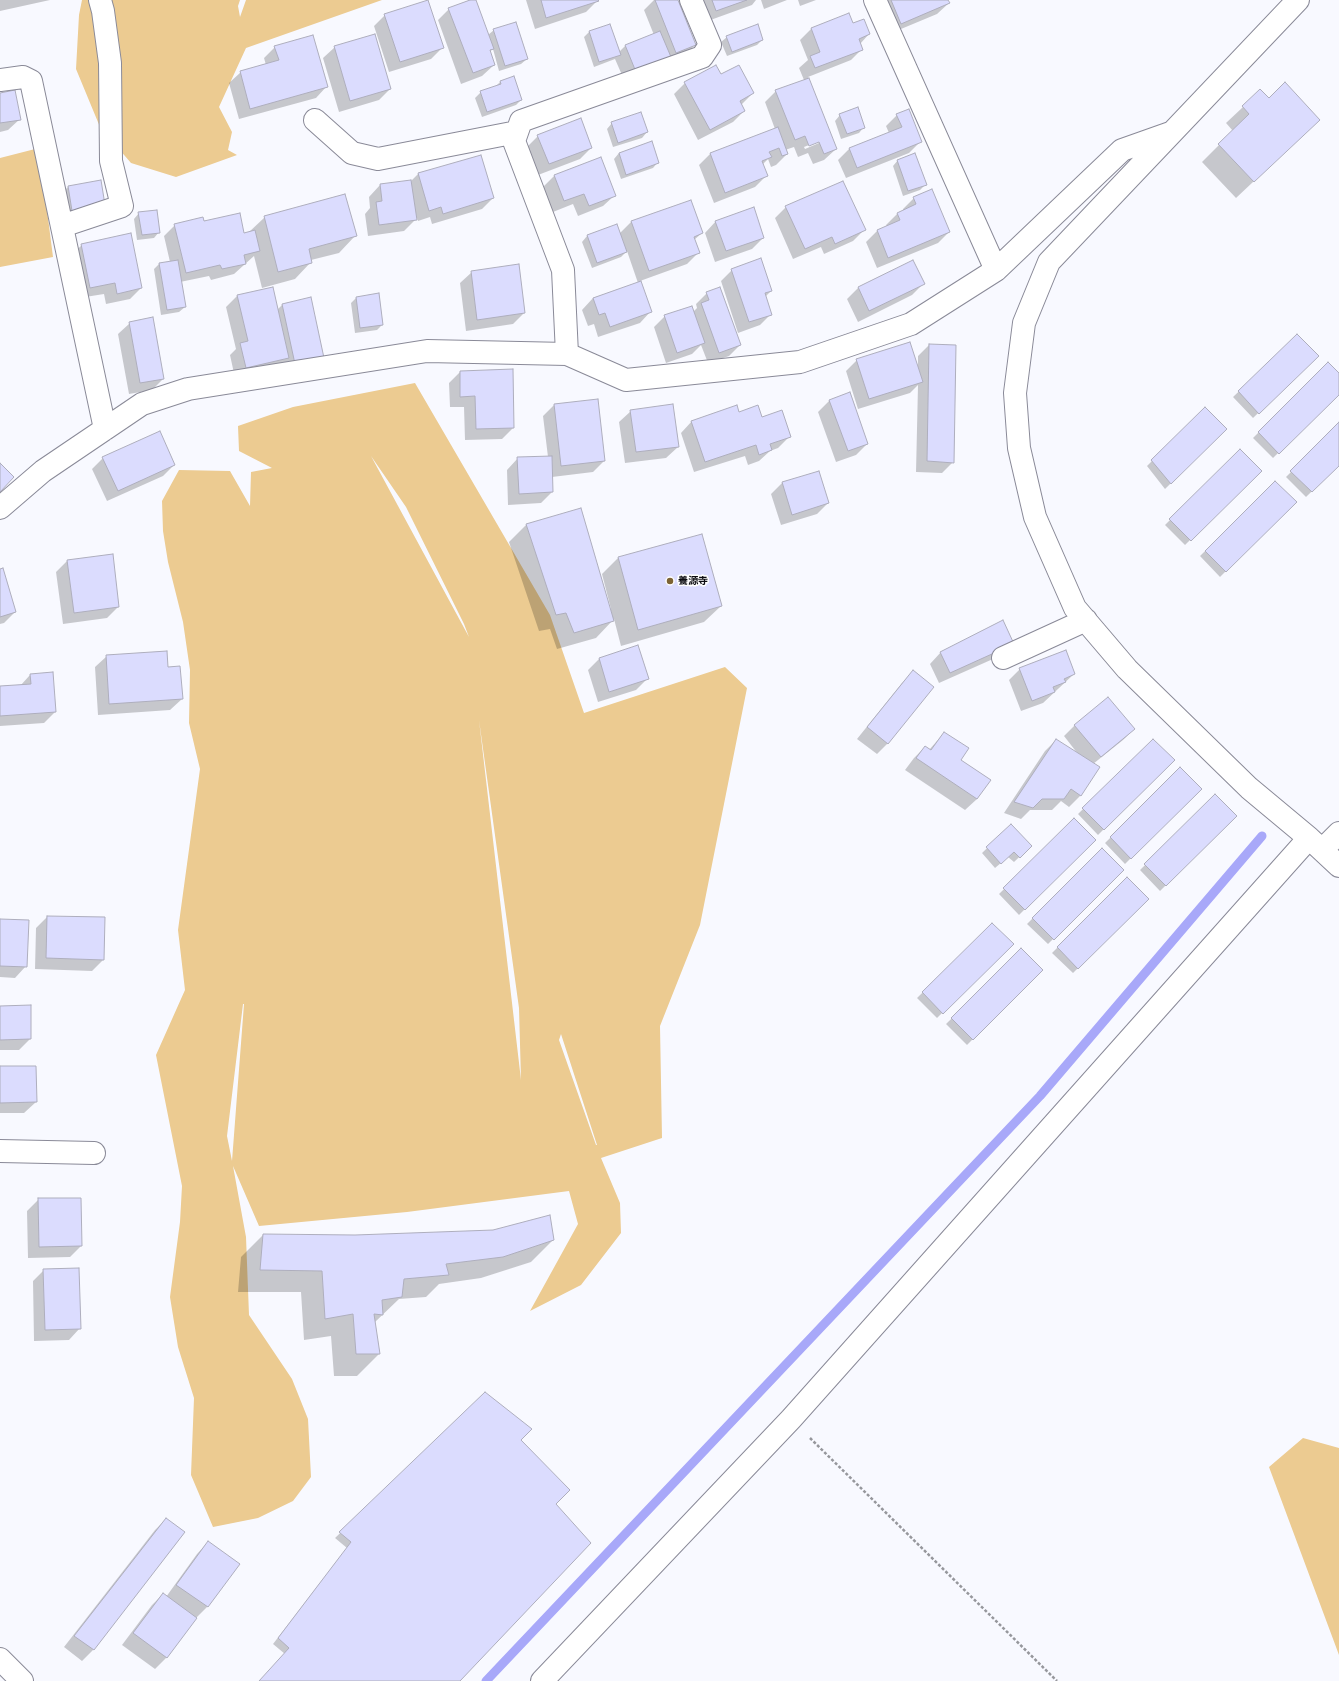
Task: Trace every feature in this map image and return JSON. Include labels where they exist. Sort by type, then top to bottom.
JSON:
[{"type":"street","points":[[62,226],[122,206],[111,161],[110,63],[103,11],[100,0]]},
{"type":"street","points":[[567,354],[563,270],[514,141],[517,132],[521,121],[702,57],[710,45],[691,0]]},
{"type":"street","points":[[874,0],[996,270]]},
{"type":"street","points":[[1298,0],[1049,262],[1024,323],[1015,393],[1019,448],[1035,517],[1075,608],[1127,669],[1249,788],[1339,866]]},
{"type":"street","points":[[0,80],[23,77],[31,81],[105,429]]},
{"type":"street","points":[[315,120],[352,153],[378,159],[517,132]]},
{"type":"street","points":[[0,508],[43,471],[142,404],[196,387],[427,351],[567,354],[626,380],[800,362],[911,324],[996,270],[1122,150],[1170,133]]},
{"type":"street","points":[[1003,658],[1086,620]]},
{"type":"street","points":[[542,1681],[791,1419],[1315,844],[1339,833]]},
{"type":"street","points":[[0,1152],[94,1153]]},
{"type":"street","points":[[0,1659],[22,1681]]},
{"type":"path","points":[[791,1419],[1057,1681]]},
{"type":"shaded area","points":[[82,0],[240,0],[238,6],[240,17],[246,0],[382,0],[246,48],[219,107],[232,132],[228,150],[237,155],[176,177],[131,163],[100,127],[76,69],[79,15]]},
{"type":"shaded area","points":[[39,148],[53,257],[0,267],[0,158]]},
{"type":"shaded area","points":[[415,383],[550,615],[584,713],[725,667],[747,688],[700,925],[660,1026],[662,1138],[601,1158],[620,1203],[621,1233],[581,1285],[530,1311],[578,1224],[569,1191],[407,1212],[259,1226],[233,1166],[246,1237],[249,1315],[292,1379],[308,1419],[311,1477],[293,1501],[258,1518],[213,1527],[191,1475],[194,1398],[178,1347],[170,1297],[180,1222],[182,1186],[156,1055],[185,990],[178,930],[200,769],[189,723],[190,670],[183,622],[168,562],[163,531],[162,501],[179,470],[230,471],[250,506],[251,472],[272,468],[239,451],[238,426],[293,407]],"holes":[[[371,456],[406,507],[469,637]],[[479,720],[519,1008],[521,1080]],[[243,1004],[244,1004],[232,1161],[227,1136]],[[561,1034],[597,1145],[596,1145],[559,1040]]]},
{"type":"shaded area","points":[[1303,1438],[1339,1448],[1339,1655],[1269,1467]]},
{"type":"building","points":[[428,0],[444,48],[400,62],[384,14]]},
{"type":"building","points":[[470,0],[476,0],[494,49],[490,50],[495,65],[473,73],[448,8]]},
{"type":"building","points":[[541,0],[598,0],[599,1],[546,18]]},
{"type":"building","points":[[655,0],[678,0],[696,45],[676,53]]},
{"type":"building","points":[[712,0],[747,0],[716,11]]},
{"type":"building","points":[[891,0],[948,0],[950,3],[901,24]]},
{"type":"building","points":[[849,13],[853,23],[864,19],[870,34],[859,39],[863,50],[815,68],[810,56],[820,52],[811,28]]},
{"type":"building","points":[[516,22],[528,59],[505,66],[493,29]]},
{"type":"building","points":[[610,24],[621,55],[599,62],[589,31]]},
{"type":"building","points":[[758,24],[763,40],[732,52],[726,36]]},
{"type":"building","points":[[660,31],[671,57],[636,72],[625,45]]},
{"type":"building","points":[[375,34],[391,89],[350,101],[334,46]]},
{"type":"building","points":[[313,35],[328,87],[250,109],[240,71],[279,60],[274,46]]},
{"type":"building","points":[[716,65],[721,74],[739,65],[754,93],[740,101],[745,111],[710,130],[684,82]]},
{"type":"building","points":[[514,76],[522,100],[487,112],[480,91],[501,84],[500,81]]},
{"type":"building","points":[[809,78],[837,149],[824,154],[819,142],[809,146],[805,136],[795,140],[775,90]]},
{"type":"building","points":[[1285,82],[1320,120],[1254,182],[1218,144],[1249,114],[1242,106],[1260,89],[1269,98]]},
{"type":"building","points":[[15,90],[21,120],[0,123],[0,93]]},
{"type":"building","points":[[858,107],[865,128],[847,134],[839,114]]},
{"type":"building","points":[[909,109],[922,142],[857,168],[849,148],[902,127],[896,114]]},
{"type":"building","points":[[641,112],[648,132],[618,143],[611,122]]},
{"type":"building","points":[[581,118],[592,148],[549,164],[537,135]]},
{"type":"building","points":[[778,127],[788,154],[782,156],[779,148],[769,152],[772,157],[762,161],[768,176],[725,193],[710,153]]},
{"type":"building","points":[[652,141],[659,163],[626,175],[619,153]]},
{"type":"building","points":[[915,153],[927,185],[908,191],[897,160]]},
{"type":"building","points":[[481,155],[494,198],[443,214],[441,207],[429,211],[418,173]]},
{"type":"building","points":[[601,157],[616,196],[589,206],[584,194],[564,201],[554,175]]},
{"type":"building","points":[[101,180],[105,205],[72,211],[68,186]]},
{"type":"building","points":[[411,180],[417,220],[379,225],[376,202],[382,201],[380,184]]},
{"type":"building","points":[[843,181],[866,230],[835,244],[832,237],[805,249],[785,206]]},
{"type":"building","points":[[932,189],[950,232],[888,258],[877,230],[900,220],[897,213],[916,204],[913,197]]},
{"type":"building","points":[[345,194],[357,236],[309,249],[312,263],[278,272],[264,216]]},
{"type":"building","points":[[691,200],[703,233],[694,237],[700,253],[649,271],[631,221]]},
{"type":"building","points":[[754,207],[764,238],[726,251],[715,221]]},
{"type":"building","points":[[157,210],[160,233],[142,235],[138,212]]},
{"type":"building","points":[[240,213],[244,233],[255,230],[260,251],[244,255],[246,264],[222,269],[220,265],[186,273],[174,224],[203,217],[204,221]]},
{"type":"building","points":[[617,224],[627,252],[597,263],[587,235]]},
{"type":"building","points":[[131,233],[142,288],[117,294],[115,283],[90,288],[81,244]]},
{"type":"building","points":[[761,258],[772,291],[765,293],[772,315],[749,322],[731,269]]},
{"type":"building","points":[[178,260],[186,307],[167,310],[159,263]]},
{"type":"building","points":[[913,260],[925,284],[869,311],[858,287]]},
{"type":"building","points":[[519,264],[525,313],[477,320],[471,271]]},
{"type":"building","points":[[641,281],[652,312],[610,327],[605,313],[599,315],[593,298]]},
{"type":"building","points":[[273,287],[289,358],[246,368],[240,343],[248,341],[237,295]]},
{"type":"building","points":[[720,287],[741,345],[719,353],[701,303],[709,300],[706,292]]},
{"type":"building","points":[[379,293],[383,325],[360,328],[356,297]]},
{"type":"building","points":[[311,297],[324,358],[295,364],[282,304]]},
{"type":"building","points":[[692,306],[705,343],[677,353],[664,315]]},
{"type":"building","points":[[153,317],[164,379],[140,383],[129,322]]},
{"type":"building","points":[[1297,334],[1319,356],[1259,414],[1238,391]]},
{"type":"building","points":[[910,342],[923,382],[869,399],[856,359]]},
{"type":"building","points":[[929,344],[956,345],[954,463],[927,461]]},
{"type":"building","points":[[1328,362],[1339,373],[1339,395],[1279,454],[1258,432]]},
{"type":"building","points":[[513,369],[514,428],[476,429],[475,396],[460,397],[460,371]]},
{"type":"building","points":[[850,392],[868,444],[848,451],[829,400]]},
{"type":"building","points":[[598,399],[605,461],[561,466],[554,404]]},
{"type":"building","points":[[673,404],[679,447],[636,452],[630,410]]},
{"type":"building","points":[[737,405],[739,412],[758,405],[762,417],[782,410],[791,437],[770,444],[772,450],[759,455],[756,445],[705,462],[691,421]]},
{"type":"building","points":[[1205,407],[1227,429],[1171,484],[1151,460]]},
{"type":"building","points":[[1339,422],[1339,466],[1312,492],[1290,471]]},
{"type":"building","points":[[160,431],[175,465],[118,491],[102,457]]},
{"type":"building","points":[[1240,449],[1262,471],[1191,541],[1169,519]]},
{"type":"building","points":[[552,456],[553,492],[519,494],[517,457]]},
{"type":"building","points":[[0,463],[14,477],[0,492]]},
{"type":"building","points":[[819,471],[829,503],[792,515],[782,482]]},
{"type":"building","points":[[1275,481],[1297,502],[1226,572],[1205,551]]},
{"type":"building","points":[[581,508],[614,621],[574,633],[566,613],[556,615],[526,524]]},
{"type":"building","name":"養源寺","points":[[702,534],[722,606],[638,630],[618,557]]},
{"type":"building","points":[[113,554],[119,607],[74,613],[67,560]]},
{"type":"building","points":[[3,568],[16,612],[0,617],[0,569]]},
{"type":"building","points":[[1003,620],[1014,644],[950,673],[940,652]]},
{"type":"building","points":[[638,645],[649,679],[609,692],[599,658]]},
{"type":"building","points":[[1066,650],[1075,674],[1064,679],[1066,682],[1053,687],[1055,692],[1032,701],[1019,668]]},
{"type":"building","points":[[167,651],[168,667],[180,666],[183,699],[109,704],[106,655]]},
{"type":"building","points":[[913,670],[934,687],[888,744],[867,727]]},
{"type":"building","points":[[53,672],[56,712],[0,716],[0,686],[31,684],[30,674]]},
{"type":"building","points":[[1108,697],[1135,729],[1101,757],[1074,725]]},
{"type":"building","points":[[944,732],[969,748],[961,760],[991,780],[977,799],[916,758],[925,746],[931,750]]},
{"type":"building","points":[[1056,739],[1100,767],[1081,796],[1071,789],[1064,799],[1042,799],[1033,808],[1014,802]]},
{"type":"building","points":[[1153,739],[1175,760],[1104,830],[1082,808]]},
{"type":"building","points":[[1180,767],[1202,789],[1131,859],[1110,837]]},
{"type":"building","points":[[1215,794],[1237,816],[1166,886],[1144,864]]},
{"type":"building","points":[[1074,818],[1096,840],[1025,910],[1003,888]]},
{"type":"building","points":[[1011,824],[1032,846],[1020,858],[1014,852],[1001,864],[986,847]]},
{"type":"building","points":[[1102,848],[1124,870],[1054,940],[1032,918]]},
{"type":"building","points":[[1127,877],[1149,899],[1078,969],[1057,947]]},
{"type":"building","points":[[47,916],[105,917],[104,960],[46,958]]},
{"type":"building","points":[[0,919],[29,920],[27,967],[0,966]]},
{"type":"building","points":[[992,923],[1014,944],[943,1014],[922,992]]},
{"type":"building","points":[[1021,948],[1043,970],[973,1040],[951,1018]]},
{"type":"building","points":[[31,1005],[31,1039],[0,1040],[0,1006]]},
{"type":"building","points":[[0,1066],[36,1066],[37,1102],[0,1103]]},
{"type":"building","points":[[38,1198],[81,1198],[82,1246],[39,1247]]},
{"type":"building","points":[[550,1215],[554,1240],[503,1257],[446,1264],[449,1275],[404,1279],[402,1297],[382,1300],[383,1315],[374,1314],[380,1354],[356,1354],[353,1314],[325,1319],[322,1271],[260,1270],[263,1234],[355,1235],[493,1230]]},
{"type":"building","points":[[79,1268],[81,1329],[45,1330],[43,1269]]},
{"type":"building","points":[[485,1392],[532,1429],[521,1440],[570,1490],[556,1504],[591,1543],[460,1681],[259,1681],[289,1648],[278,1638],[351,1542],[339,1532]]},
{"type":"building","points":[[166,1518],[185,1532],[94,1650],[74,1636]]},
{"type":"building","points":[[208,1541],[240,1564],[208,1607],[176,1585]]},
{"type":"building","points":[[163,1593],[197,1618],[167,1658],[133,1633]]},
{"type":"waterway","points":[[486,1681],[1040,1096],[1262,836]]},
{"type":"place","name":"養源寺","points":[[670,581]]}]
